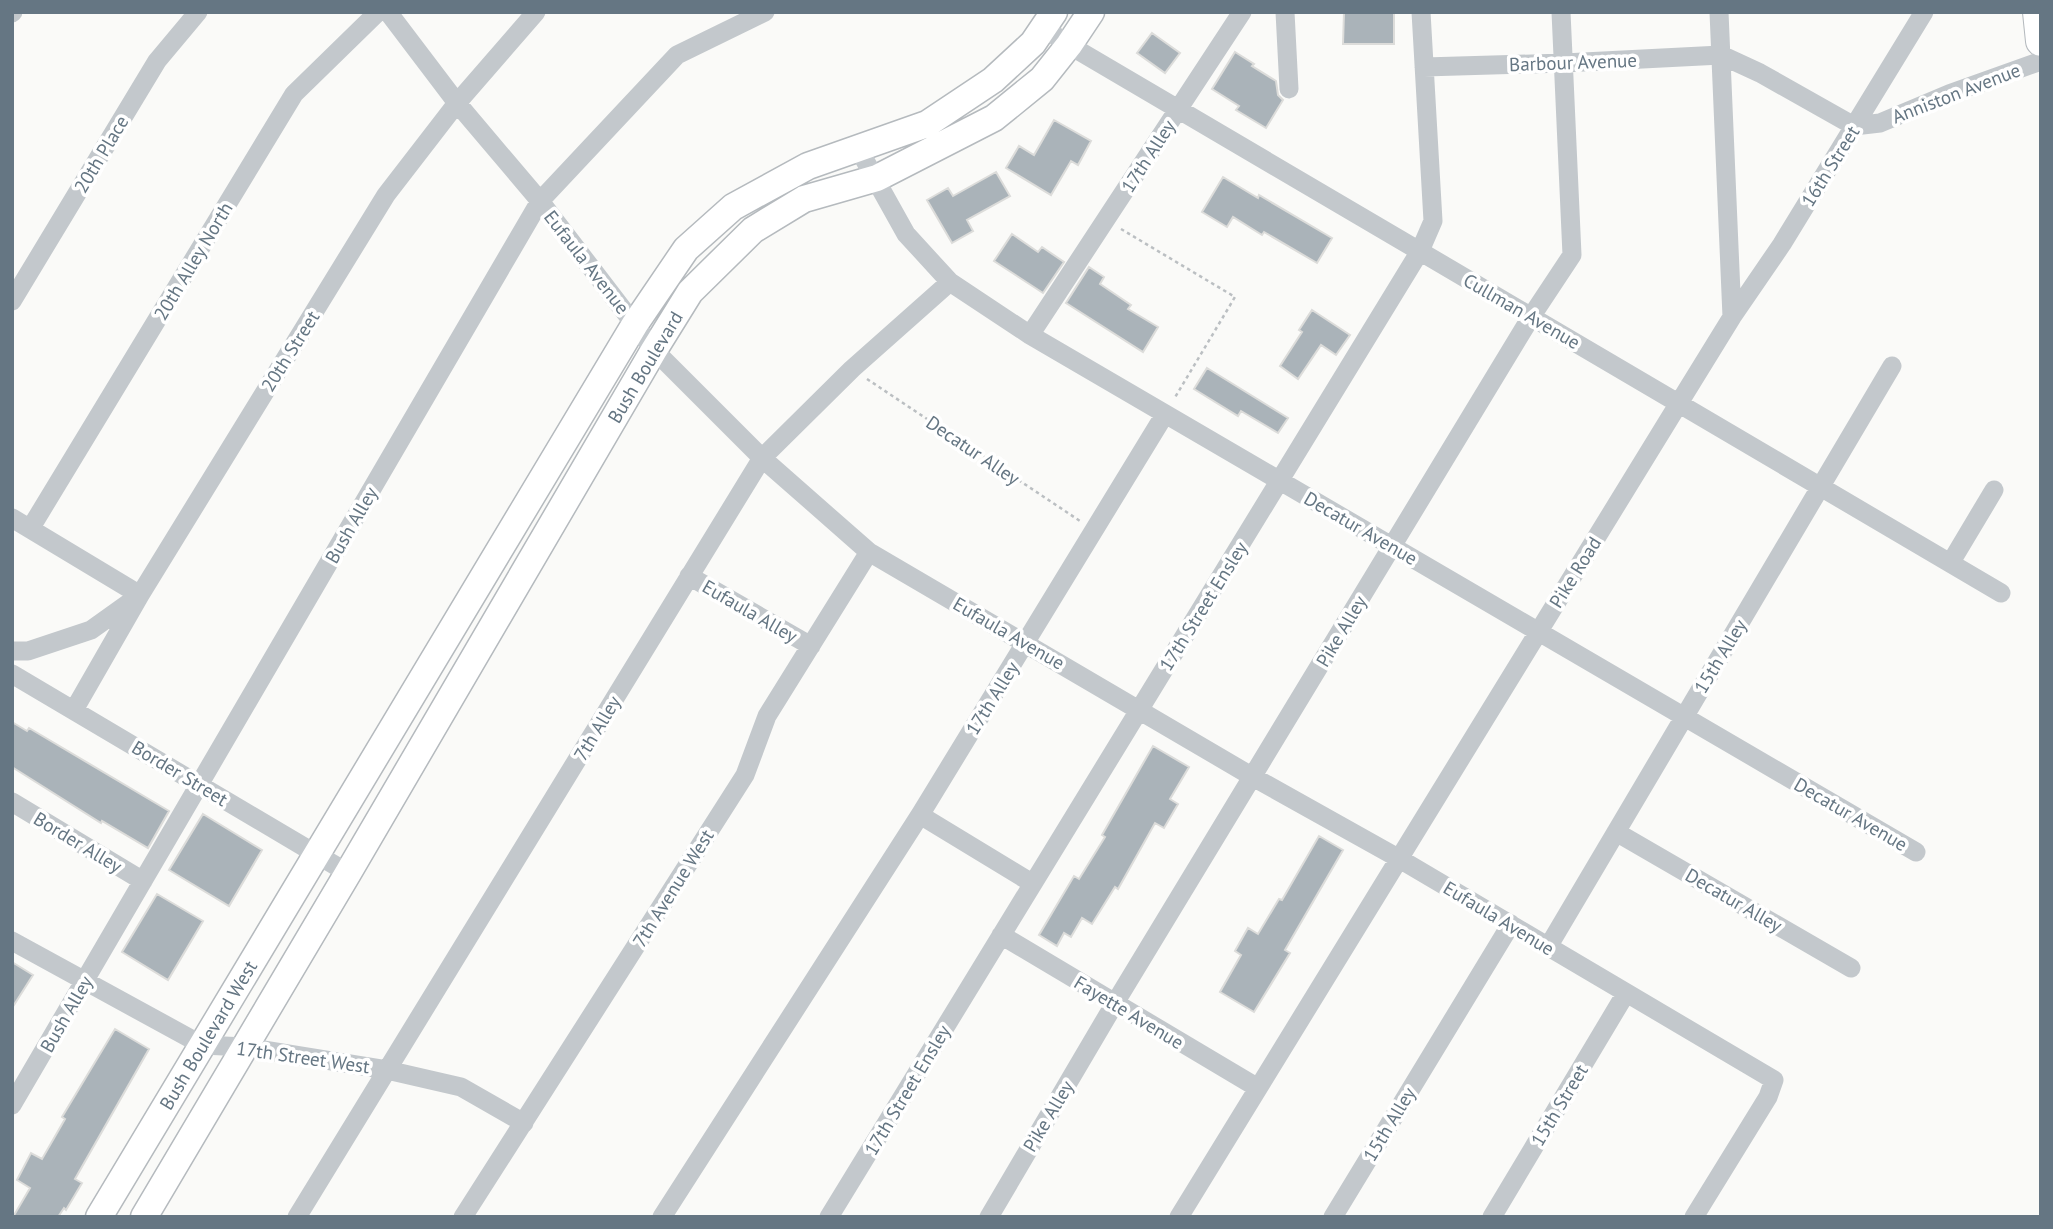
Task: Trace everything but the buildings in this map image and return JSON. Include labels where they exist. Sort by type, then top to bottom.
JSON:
[{"type":"highway","points":[[2038,12],[2041,41]]},
{"type":"main road","name":"Bush Boulevard","points":[[348,873],[654,349],[690,292],[753,230],[804,199],[877,178],[994,118],[1042,79],[1091,12]]},
{"type":"main road","name":"Bush Boulevard","points":[[316,854],[635,324],[686,249],[733,207],[808,166],[927,124],[993,80],[1033,43],[1049,20]]},
{"type":"main road","name":"Bush Boulevard West","points":[[99,1217],[316,854]]},
{"type":"main road","name":"Bush Boulevard West","points":[[144,1217],[348,873]]},
{"type":"street","name":"20th Place","points":[[12,302],[158,61],[198,12]]},
{"type":"street","name":"20th Alley North","points":[[30,528],[294,94],[378,12]]},
{"type":"street","name":"Eufaula Avenue","points":[[388,12],[457,103],[540,201],[654,349],[762,458],[869,552],[1253,777],[1398,858],[1774,1080],[1768,1097],[1694,1217]]},
{"type":"street","name":"20th Street","points":[[74,710],[140,595],[386,194],[457,103],[536,12]]},
{"type":"street","name":"Bush Alley","points":[[12,1105],[540,201],[677,55],[765,12]]},
{"type":"street","name":"17th Alley","points":[[1030,335],[1242,12]]},
{"type":"street","points":[[1285,12],[1289,89]]},
{"type":"street","name":"17th Street Ensley","points":[[829,1217],[1420,251],[1433,221],[1421,12]]},
{"type":"street","name":"Pike Alley","points":[[989,1217],[1115,1003],[1531,317],[1572,255],[1561,12]]},
{"type":"street","points":[[1719,12],[1732,317]]},
{"type":"street","name":"16th Street","points":[[1732,317],[1782,244],[1924,12]]},
{"type":"street","name":"Cullman Avenue","points":[[1049,20],[1069,45],[2001,593]]},
{"type":"street","points":[[1721,55],[1760,73],[1854,126]]},
{"type":"street","name":"Barbour Avenue","points":[[1424,67],[1721,55]]},
{"type":"street","name":"Anniston Avenue","points":[[1854,126],[1880,122],[2041,61]]},
{"type":"street","name":"Decatur Avenue","points":[[858,148],[877,178],[905,234],[950,282],[1030,335],[1916,852]]},
{"type":"street","name":"7th Alley","points":[[297,1217],[762,458],[852,369],[950,282]]},
{"type":"street","name":"Pike Road","points":[[1180,1217],[1732,317]]},
{"type":"street","name":"15th Alley","points":[[1548,947],[1892,366]]},
{"type":"street","name":"17th Alley","points":[[662,1217],[920,815],[1165,414]]},
{"type":"street","points":[[1951,562],[1994,490]]},
{"type":"street","points":[[12,518],[140,595],[91,630],[28,651],[12,651]]},
{"type":"street","name":"7th Avenue West","points":[[463,1217],[745,775],[767,716],[869,552]]},
{"type":"street","name":"Eufaula Alley","points":[[689,576],[811,646]]},
{"type":"street","name":"Border Street","points":[[12,674],[348,873]]},
{"type":"street","name":"Border Alley","points":[[12,802],[144,881]]},
{"type":"street","points":[[920,815],[1032,883]]},
{"type":"street","name":"Decatur Alley","points":[[1616,832],[1851,968]]},
{"type":"street","name":"15th Alley","points":[[1333,1217],[1511,924]]},
{"type":"street","name":"Fayette Avenue","points":[[1001,935],[1258,1088]]},
{"type":"street","name":"17th Street West","points":[[12,941],[202,1045],[246,1047],[387,1070],[461,1087],[524,1123]]},
{"type":"street","name":"15th Street","points":[[1492,1217],[1626,993]]},
{"type":"path","points":[[1106,220],[1235,297],[1165,414]]},
{"type":"path","name":"Decatur Alley","points":[[852,369],[1095,530]]}]
